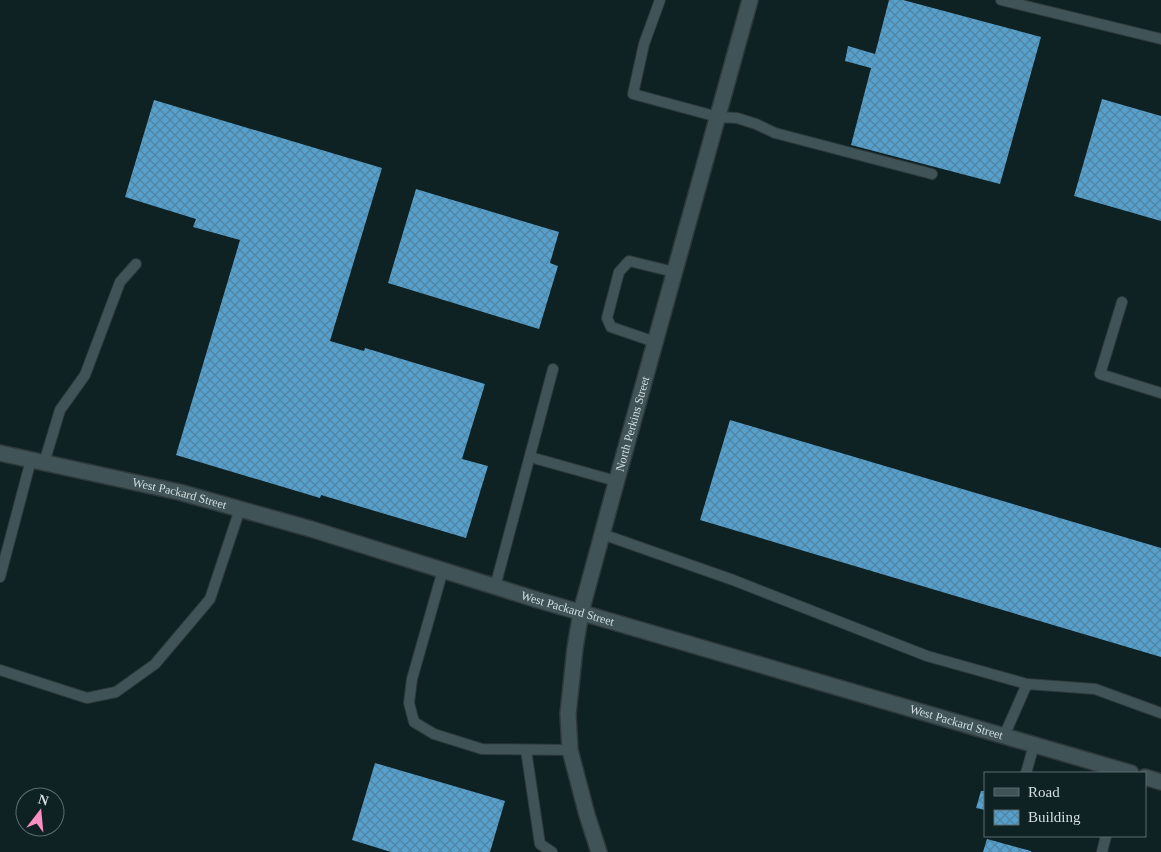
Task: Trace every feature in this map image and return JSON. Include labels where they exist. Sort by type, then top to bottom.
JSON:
[{"type":"street","name":"North Perkins Street","points":[[599,852],[570,750],[568,714],[581,612],[750,0]]},
{"type":"street","name":"West Packard Street","points":[[0,453],[180,492],[311,529],[496,587],[1128,772]]},
{"type":"street","points":[[1146,777],[1161,782]]},
{"type":"lane","points":[[660,0],[644,44],[633,94],[718,117],[737,118],[775,133],[932,174]]},
{"type":"lane","points":[[1002,0],[1161,38]]},
{"type":"lane","points":[[655,342],[611,328],[607,318],[619,272],[629,261],[674,272]]},
{"type":"lane","points":[[0,577],[4,544],[60,410],[85,375],[120,282],[136,264]]},
{"type":"lane","points":[[1122,302],[1100,374],[1161,393]]},
{"type":"lane","points":[[496,587],[553,369]]},
{"type":"lane","points":[[530,456],[616,481]]},
{"type":"lane","points":[[0,670],[87,698],[116,692],[156,664],[210,599],[240,510]]},
{"type":"lane","points":[[602,534],[733,580],[927,656],[1027,684],[1095,689],[1161,713]]},
{"type":"lane","points":[[443,570],[412,679],[409,703],[414,722],[434,734],[482,749],[570,750]]},
{"type":"lane","points":[[1004,736],[1027,684]]},
{"type":"lane","points":[[1026,772],[1034,745]]},
{"type":"lane","points":[[526,750],[540,844],[552,852]]},
{"type":"lane","points":[[1102,852],[1106,837]]},
{"type":"building","points":[[889,0],[903,0],[1041,37],[1000,184],[851,145],[871,68],[845,61],[848,46],[875,54]]},
{"type":"building","points":[[1102,99],[1161,116],[1161,221],[1074,196]]},
{"type":"building","points":[[154,100],[382,168],[330,341],[364,351],[365,348],[485,384],[462,459],[488,466],[466,538],[321,495],[320,498],[176,455],[240,240],[193,227],[196,219],[125,197]]},
{"type":"building","points":[[416,189],[559,232],[550,263],[558,266],[539,329],[388,283]]},
{"type":"building","points":[[730,420],[1161,548],[1161,657],[700,520]]},
{"type":"building","points":[[375,763],[505,801],[490,852],[391,852],[352,840]]},
{"type":"building","points":[[981,791],[984,791],[984,810],[976,808]]},
{"type":"building","points":[[987,839],[1031,851],[1031,852],[983,852]]}]
